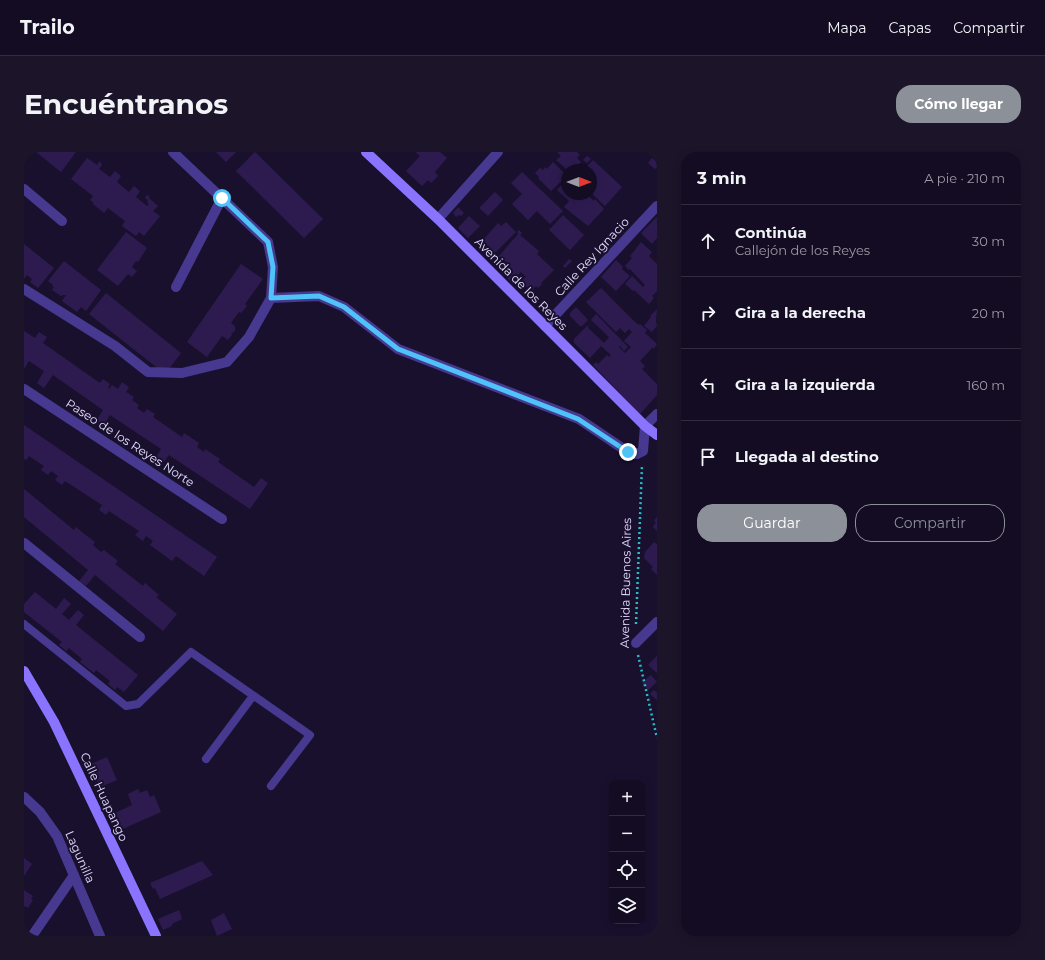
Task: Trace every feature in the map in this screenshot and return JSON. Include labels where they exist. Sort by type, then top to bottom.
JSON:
[{"type":"main road","name":"Avenida de los Reyes","points":[[366,152],[438,219],[645,426],[657,435]]},
{"type":"main road","name":"Calle Huapango","points":[[24,672],[54,722],[156,936]]},
{"type":"street","points":[[24,289],[115,346],[148,372],[182,373],[227,362],[249,337],[271,298],[273,267],[268,242],[173,152]]},
{"type":"street","points":[[438,219],[498,152]]},
{"type":"street","points":[[24,189],[62,221]]},
{"type":"street","points":[[176,287],[222,198]]},
{"type":"street","name":"Calle Rey Ignacio","points":[[545,326],[657,206]]},
{"type":"street","points":[[271,298],[319,296],[344,307],[398,349],[578,419],[628,452],[637,454],[642,451],[645,426],[657,414]]},
{"type":"street","name":"Paseo de los Reyes Norte","points":[[24,389],[222,519]]},
{"type":"street","points":[[24,543],[140,637]]},
{"type":"street","points":[[636,643],[657,622]]},
{"type":"street","name":"Lagunilla","points":[[24,797],[40,812],[57,836],[100,936]]},
{"type":"street","points":[[32,936],[74,875]]},
{"type":"lane","points":[[24,624],[126,706],[138,704],[191,652],[310,735],[271,786]]},
{"type":"lane","points":[[206,759],[253,696]]},
{"type":"path","name":"Avenida Buenos Aires","points":[[642,451],[636,643],[657,738]]},
{"type":"building","points":[[36,152],[76,152],[61,172]]},
{"type":"building","points":[[216,152],[236,152],[226,162]]},
{"type":"building","points":[[255,152],[323,219],[304,238],[236,171]]},
{"type":"building","points":[[415,152],[440,152],[447,158],[435,172],[438,176],[431,183],[428,180],[422,186],[406,171],[420,156]]},
{"type":"building","points":[[557,152],[577,152],[580,155],[577,158],[581,162],[579,164],[561,164],[556,160],[561,156]]},
{"type":"building","points":[[587,156],[591,159],[587,163],[583,160]]},
{"type":"building","points":[[87,158],[97,165],[100,161],[102,165],[99,169],[110,177],[115,171],[121,176],[117,182],[129,192],[134,186],[140,191],[136,197],[147,206],[149,204],[147,202],[148,200],[145,198],[147,195],[158,206],[153,211],[160,216],[144,236],[139,232],[136,236],[122,226],[125,221],[108,208],[104,213],[90,200],[93,196],[71,179]]},
{"type":"building","points":[[652,158],[657,162],[657,167],[655,169],[648,163]]},
{"type":"building","points":[[593,160],[622,187],[605,206],[597,199],[597,164],[589,164]]},
{"type":"building","points":[[553,162],[561,170],[561,182],[551,191],[535,173],[540,168],[543,170],[545,167],[547,169]]},
{"type":"building","points":[[522,172],[563,211],[550,224],[537,211],[528,220],[512,204],[522,194],[511,183]]},
{"type":"building","points":[[561,185],[561,194],[557,190]]},
{"type":"building","points":[[495,192],[503,200],[488,216],[479,208]]},
{"type":"building","points":[[568,200],[596,200],[604,209],[588,226],[564,207],[569,201]]},
{"type":"building","points":[[458,207],[464,213],[461,216],[459,215],[456,217],[453,213]]},
{"type":"building","points":[[563,215],[584,235],[570,250],[549,230]]},
{"type":"building","points":[[469,216],[480,226],[468,238],[458,228]]},
{"type":"building","points":[[657,217],[657,238],[652,244],[641,233]]},
{"type":"building","points":[[506,222],[516,232],[495,253],[483,240],[498,223],[501,226]]},
{"type":"building","points":[[519,230],[522,233],[520,235],[539,251],[537,254],[554,270],[538,288],[536,286],[531,291],[521,281],[526,277],[521,272],[511,282],[504,274],[507,270],[505,269],[508,264],[499,256],[518,234],[517,232]]},
{"type":"building","points":[[126,232],[147,248],[138,262],[136,261],[132,267],[137,271],[132,277],[128,274],[118,286],[97,270]]},
{"type":"building","points":[[641,242],[652,252],[649,256],[657,264],[657,291],[652,296],[654,298],[649,304],[625,284],[632,276],[643,287],[645,285],[630,269],[629,270],[625,266],[632,258],[630,256]]},
{"type":"building","points":[[24,244],[54,268],[38,288],[30,282],[32,279],[27,275],[24,279]]},
{"type":"building","points":[[569,259],[572,261],[565,268],[563,266]]},
{"type":"building","points":[[616,260],[623,267],[622,269],[630,276],[616,291],[601,277]]},
{"type":"building","points":[[64,261],[101,290],[86,311],[81,307],[77,312],[62,301],[66,295],[61,296],[52,290],[54,287],[48,281]]},
{"type":"building","points":[[241,264],[263,279],[245,304],[247,306],[241,313],[239,312],[231,323],[235,326],[235,331],[231,334],[232,335],[228,340],[222,336],[207,357],[187,342]]},
{"type":"building","points":[[601,288],[635,322],[647,330],[645,333],[657,344],[654,349],[653,347],[640,361],[645,366],[642,369],[657,384],[657,395],[640,414],[593,365],[596,362],[598,364],[607,355],[609,357],[611,355],[601,346],[590,358],[574,343],[574,339],[588,325],[588,328],[604,343],[609,337],[591,320],[596,314],[628,347],[624,351],[620,346],[619,347],[625,353],[631,347],[624,341],[632,332],[629,329],[625,333],[620,328],[616,332],[586,302]]},
{"type":"building","points":[[106,293],[181,353],[165,374],[89,314]]},
{"type":"building","points":[[576,307],[588,320],[582,326],[580,326],[570,316],[570,313]]},
{"type":"building","points":[[657,309],[657,326],[652,332],[644,326],[651,317],[650,316]]},
{"type":"building","points":[[24,331],[35,338],[39,332],[47,337],[43,343],[100,383],[103,379],[110,384],[109,389],[112,385],[118,389],[122,382],[129,387],[126,392],[134,397],[132,400],[139,405],[137,408],[144,413],[147,409],[155,414],[153,417],[182,437],[184,433],[199,443],[197,447],[204,452],[205,449],[220,459],[218,462],[254,487],[261,478],[268,483],[250,509],[169,455],[161,466],[154,461],[161,449],[110,415],[103,426],[96,421],[103,410],[53,375],[44,388],[37,383],[44,371],[29,361],[24,369]]},
{"type":"building","points":[[24,425],[217,557],[204,576],[176,556],[172,561],[150,545],[153,541],[146,536],[143,541],[135,535],[139,531],[109,511],[106,515],[99,510],[102,505],[65,481],[62,485],[55,480],[58,476],[51,471],[48,475],[41,470],[44,466],[29,456],[26,460],[24,459]]},
{"type":"building","points":[[24,489],[74,530],[76,527],[95,542],[93,545],[95,547],[101,552],[104,550],[118,561],[115,564],[143,586],[145,583],[159,595],[156,597],[177,614],[163,631],[95,575],[86,586],[79,581],[88,570],[24,517]]},
{"type":"building","points":[[657,516],[657,531],[653,527]]},
{"type":"building","points":[[654,542],[657,544],[657,575],[651,569],[653,567],[644,558],[645,552]]},
{"type":"building","points":[[35,592],[56,609],[64,598],[71,604],[62,614],[69,620],[78,610],[84,615],[76,625],[138,675],[124,692],[117,687],[115,690],[108,684],[110,681],[96,670],[94,673],[80,662],[82,659],[69,648],[66,651],[59,645],[62,642],[24,612],[24,604]]},
{"type":"building","points":[[657,656],[657,673],[648,665]]},
{"type":"building","points":[[651,675],[657,682],[648,690],[642,682]]},
{"type":"building","points":[[654,690],[657,693],[657,700],[650,694]]},
{"type":"building","points":[[107,757],[117,780],[100,787],[89,765]]},
{"type":"building","points":[[138,789],[140,793],[147,790],[150,797],[154,795],[161,812],[118,831],[111,815],[132,805],[128,794]]},
{"type":"building","points":[[24,858],[32,864],[24,876]]},
{"type":"building","points":[[202,861],[213,875],[160,899],[155,888],[153,889],[150,883]]},
{"type":"building","points":[[24,890],[33,896],[31,899],[33,900],[28,908],[25,906],[24,908]]},
{"type":"building","points":[[179,910],[182,919],[163,930],[158,919]]},
{"type":"building","points":[[224,913],[232,929],[217,936],[211,920]]},
{"type":"route","points":[[222,198],[268,242],[273,267],[271,298],[319,296],[344,307],[398,349],[471,376],[578,419],[628,452]]}]
